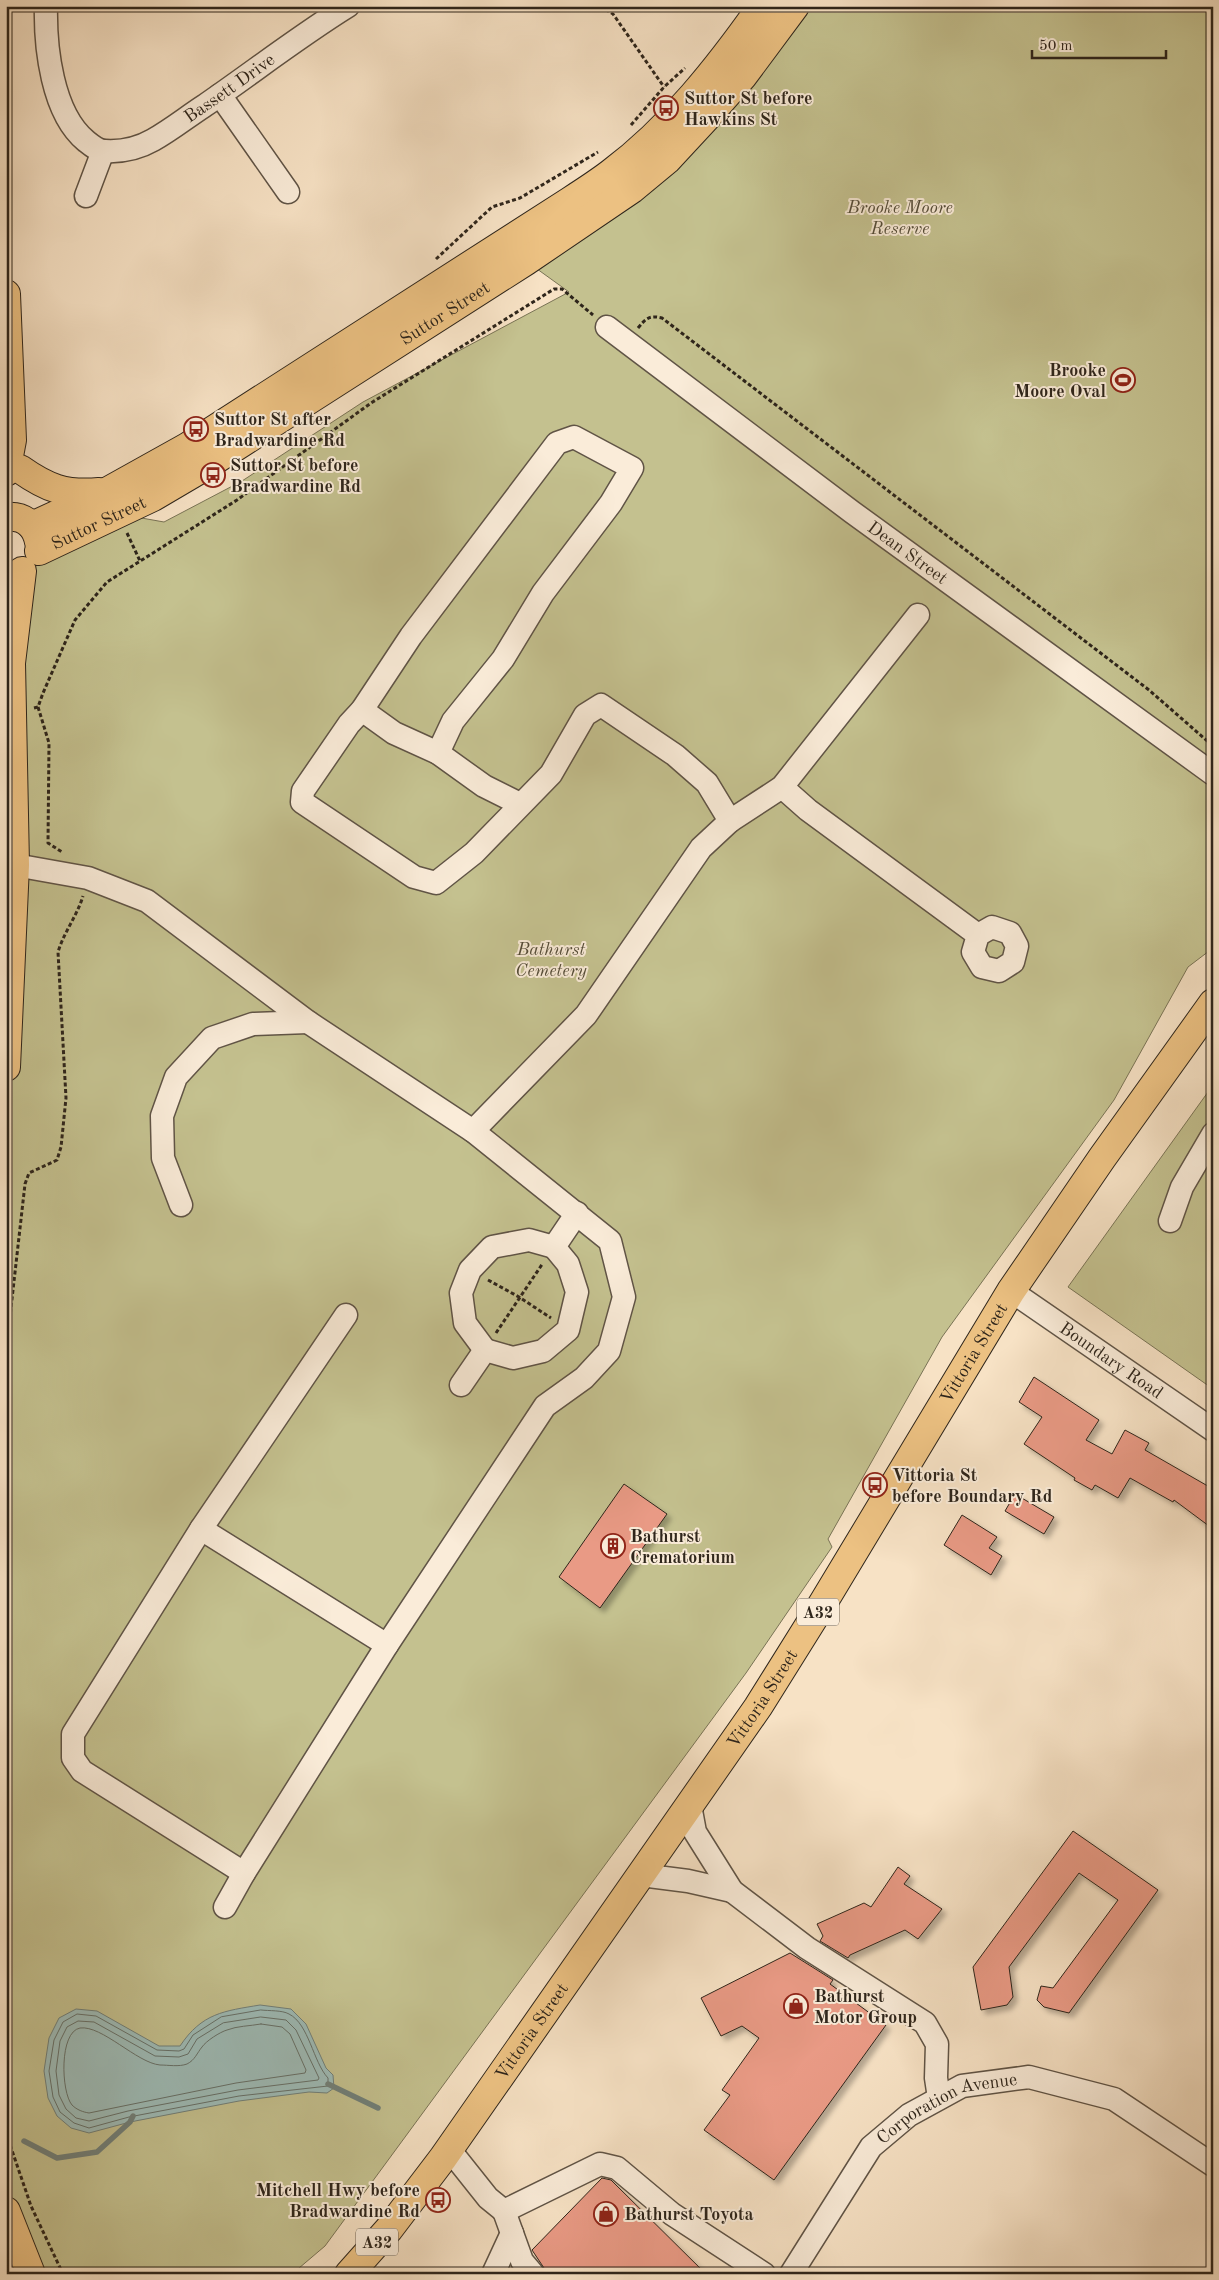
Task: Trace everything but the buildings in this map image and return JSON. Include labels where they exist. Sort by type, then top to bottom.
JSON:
[{"type":"main road","name":"Suttor Street","points":[[26,529],[108,491],[186,447],[562,207],[612,172],[657,132],[695,94],[730,51],[762,6]]},
{"type":"main road","name":"Suttor Street","points":[[26,529],[153,497],[204,467],[588,221],[667,160],[742,76],[795,6]]},
{"type":"main road","points":[[6,294],[13,470],[26,529],[30,566],[14,572],[9,658]]},
{"type":"main road","points":[[13,470],[50,487],[66,492],[108,491]]},
{"type":"main road","points":[[6,633],[11,709],[15,865],[7,1052]]},
{"type":"main road","name":"Vittoria Street","points":[[348,2274],[394,2222],[449,2149],[690,1805],[794,1652],[1011,1291],[1102,1158],[1213,1003]]},
{"type":"main road","points":[[6,2211],[31,2274]]},
{"type":"street","points":[[46,6],[53,78],[60,106],[78,135],[102,152],[86,196]]},
{"type":"street","name":"Bassett Drive","points":[[102,152],[128,150],[152,140],[220,95],[307,32],[348,6]]},
{"type":"street","points":[[220,95],[288,192]]},
{"type":"street","name":"Dean Street","points":[[608,327],[884,536],[1213,774]]},
{"type":"street","points":[[438,753],[453,721],[503,659],[543,593],[611,503],[632,468],[574,438],[557,443],[411,636],[362,710],[349,724],[303,791],[302,802],[414,878],[436,883],[474,852],[551,774],[585,715],[601,705],[674,755],[707,783],[730,821]]},
{"type":"street","points":[[473,1131],[586,1015],[701,848],[730,821],[782,787],[918,615]]},
{"type":"street","points":[[362,710],[394,733],[438,753],[484,786],[520,804]]},
{"type":"street","points":[[782,787],[808,810],[978,935]]},
{"type":"street","points":[[15,865],[88,878],[147,901],[308,1022],[473,1131],[610,1241],[624,1297],[609,1351],[584,1378],[545,1406],[387,1645],[244,1873],[225,1907]]},
{"type":"street","points":[[181,1205],[163,1158],[162,1116],[176,1077],[212,1038],[253,1024],[308,1022]]},
{"type":"street","points":[[1170,1221],[1182,1187],[1213,1134]]},
{"type":"street","points":[[554,1247],[577,1213]]},
{"type":"street","points":[[529,1240],[554,1247],[568,1264],[577,1292],[568,1330],[543,1351],[513,1358],[485,1350],[465,1323],[461,1293],[470,1270],[492,1247],[529,1240]]},
{"type":"street","name":"Boundary Road","points":[[1011,1291],[1213,1430]]},
{"type":"street","points":[[244,1873],[82,1771],[73,1758],[73,1734],[201,1529],[346,1315]]},
{"type":"street","points":[[461,1384],[485,1350]]},
{"type":"street","points":[[201,1529],[387,1645]]},
{"type":"street","points":[[690,1805],[695,1832],[732,1891],[806,1948],[925,2023],[937,2044],[936,2078],[939,2098]]},
{"type":"street","points":[[641,1875],[688,1881],[732,1891]]},
{"type":"street","name":"Corporation Avenue","points":[[791,2274],[871,2147],[909,2115],[962,2086],[1029,2077],[1114,2099],[1213,2165]]},
{"type":"street","points":[[449,2149],[488,2198],[504,2211],[522,2262],[533,2274]]},
{"type":"street","points":[[504,2211],[600,2164],[616,2168],[737,2267],[764,2274]]},
{"type":"street","points":[[493,2274],[512,2233]]},
{"type":"path","points":[[600,6],[613,14],[664,87]]},
{"type":"path","points":[[628,128],[664,87],[688,65]]},
{"type":"path","points":[[430,264],[492,207],[520,198],[600,151]]},
{"type":"path","points":[[65,852],[48,843],[49,743],[38,708],[43,692],[75,620],[107,582],[237,500],[370,403],[554,289],[562,289],[608,327]]},
{"type":"path","points":[[627,342],[647,318],[654,316],[662,318],[1149,690],[1213,746]]},
{"type":"path","points":[[11,709],[38,708]]},
{"type":"path","points":[[6,1352],[25,1184],[29,1173],[56,1160],[61,1147],[66,1098],[58,952],[62,939],[78,912],[88,878]]},
{"type":"path","points":[[485,1350],[554,1247]]},
{"type":"path","points":[[470,1270],[519,1297],[568,1330]]},
{"type":"path","points":[[6,2133],[31,2206],[63,2274]]},
{"type":"green space","name":"Bathurst Cemetery","points":[[795,6],[1213,6],[1213,948],[1188,967],[1114,1100],[942,1337],[828,1539],[832,1547],[746,1673],[325,2246],[292,2274],[6,2274],[6,1067],[10,660],[30,566],[35,559],[119,514],[164,522],[242,481],[363,402],[569,292],[526,261]]},
{"type":"green space","points":[[1213,1085],[1213,1389],[1068,1287]]},
{"type":"water","points":[[260,2005],[291,2009],[306,2024],[326,2068],[333,2075],[334,2088],[327,2093],[309,2092],[239,2101],[130,2122],[89,2133],[71,2128],[57,2116],[48,2098],[44,2071],[49,2038],[59,2018],[76,2009],[97,2011],[159,2046],[180,2046],[188,2035],[205,2020],[235,2009]]},
{"type":"waterway","points":[[328,2084],[378,2108]]},
{"type":"waterway","points":[[24,2141],[57,2158],[97,2152],[130,2122],[133,2116]]},
{"type":"place","name":"Suttor St before Hawkins St","points":[[666,108]]},
{"type":"place","name":"Brooke Moore Oval","points":[[1123,380]]},
{"type":"place","name":"Suttor St after Bradwardine Rd","points":[[196,429]]},
{"type":"place","name":"Suttor St before Bradwardine Rd","points":[[213,475]]},
{"type":"place","name":"Vittoria St before Boundary Rd","points":[[875,1485]]},
{"type":"place","name":"Bathurst Crematorium","points":[[613,1546]]},
{"type":"place","name":"Bathurst Motor Group","points":[[796,2006]]},
{"type":"place","name":"Mitchell Hwy before Bradwardine Rd","points":[[438,2200]]},
{"type":"place","name":"Bathurst Toyota","points":[[606,2214]]},
{"type":"park label","name":"Brooke Moore Reserve","points":[[900,217]]}]
